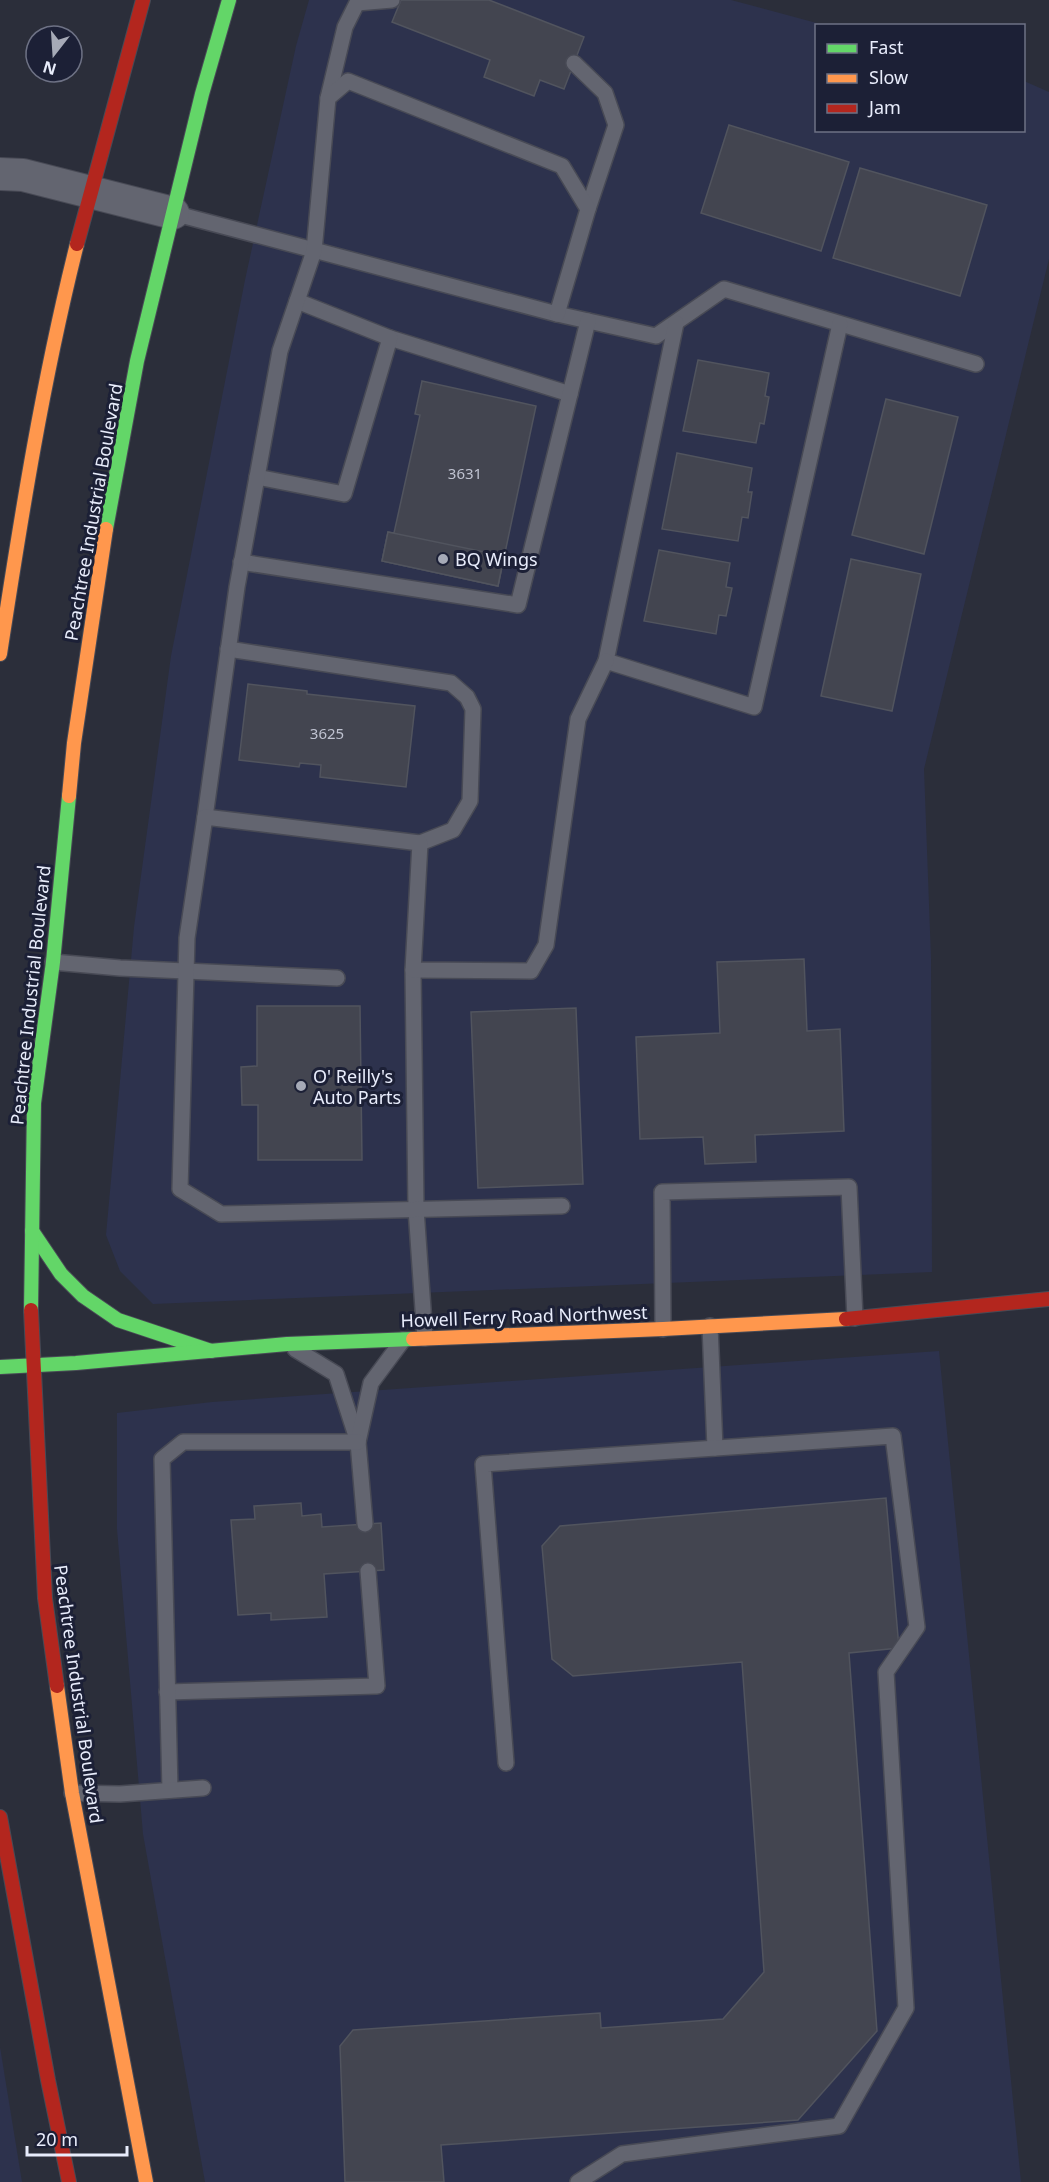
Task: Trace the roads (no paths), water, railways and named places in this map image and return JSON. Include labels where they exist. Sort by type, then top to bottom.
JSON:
[{"type":"main road","points":[[0,654],[19,528],[54,346],[90,191],[143,0]]},
{"type":"main road","name":"Peachtree Industrial Boulevard","points":[[146,2182],[72,1793],[45,1598],[31,1319],[34,1102],[53,962],[74,743],[107,525],[138,361],[172,213],[229,0]]},
{"type":"main road","points":[[32,1231],[61,1274],[83,1296],[118,1320],[211,1350]]},
{"type":"main road","name":"Howell Ferry Road Northwest","points":[[0,1367],[287,1344],[663,1329],[855,1318],[1049,1299]]},
{"type":"main road","points":[[0,1817],[69,2182]]},
{"type":"street","points":[[0,174],[23,175],[172,213]]},
{"type":"lane","points":[[392,0],[357,3],[345,27],[328,98],[314,251],[280,351],[241,562],[187,938],[180,1189],[221,1214],[562,1206]]},
{"type":"lane","points":[[557,314],[616,125],[605,93],[574,63]]},
{"type":"lane","points":[[328,98],[348,81],[562,166],[588,209]]},
{"type":"lane","points":[[172,213],[557,314],[656,336],[724,290],[976,364]]},
{"type":"lane","points":[[297,301],[390,338],[570,394]]},
{"type":"lane","points":[[241,562],[518,605],[588,321]]},
{"type":"lane","points":[[412,970],[531,971],[546,945],[578,718],[606,661],[676,322]]},
{"type":"lane","points":[[606,661],[754,707],[840,324]]},
{"type":"lane","points":[[257,477],[344,494],[390,338]]},
{"type":"lane","points":[[206,817],[420,843],[453,830],[470,801],[473,709],[467,697],[451,683],[228,649]]},
{"type":"lane","points":[[420,843],[412,970],[416,1209],[426,1338]]},
{"type":"lane","points":[[53,962],[120,968],[338,978]]},
{"type":"lane","points":[[663,1329],[662,1192],[849,1187],[855,1318]]},
{"type":"lane","points":[[710,1326],[715,1448]]},
{"type":"lane","points":[[358,1442],[371,1383],[404,1339]]},
{"type":"lane","points":[[287,1344],[336,1374],[358,1442],[365,1524]]},
{"type":"lane","points":[[506,1763],[483,1464],[892,1436],[917,1627],[886,1672],[906,2008],[839,2126],[622,2154],[578,2182]]},
{"type":"lane","points":[[170,1790],[162,1459],[183,1442],[358,1442]]},
{"type":"lane","points":[[167,1692],[377,1686],[368,1571]]},
{"type":"lane","points":[[72,1793],[120,1794],[203,1788]]},
{"type":"place","name":"BQ Wings","points":[[443,559]]},
{"type":"place","name":"O' Reilly's Auto Parts","points":[[301,1086]]}]
